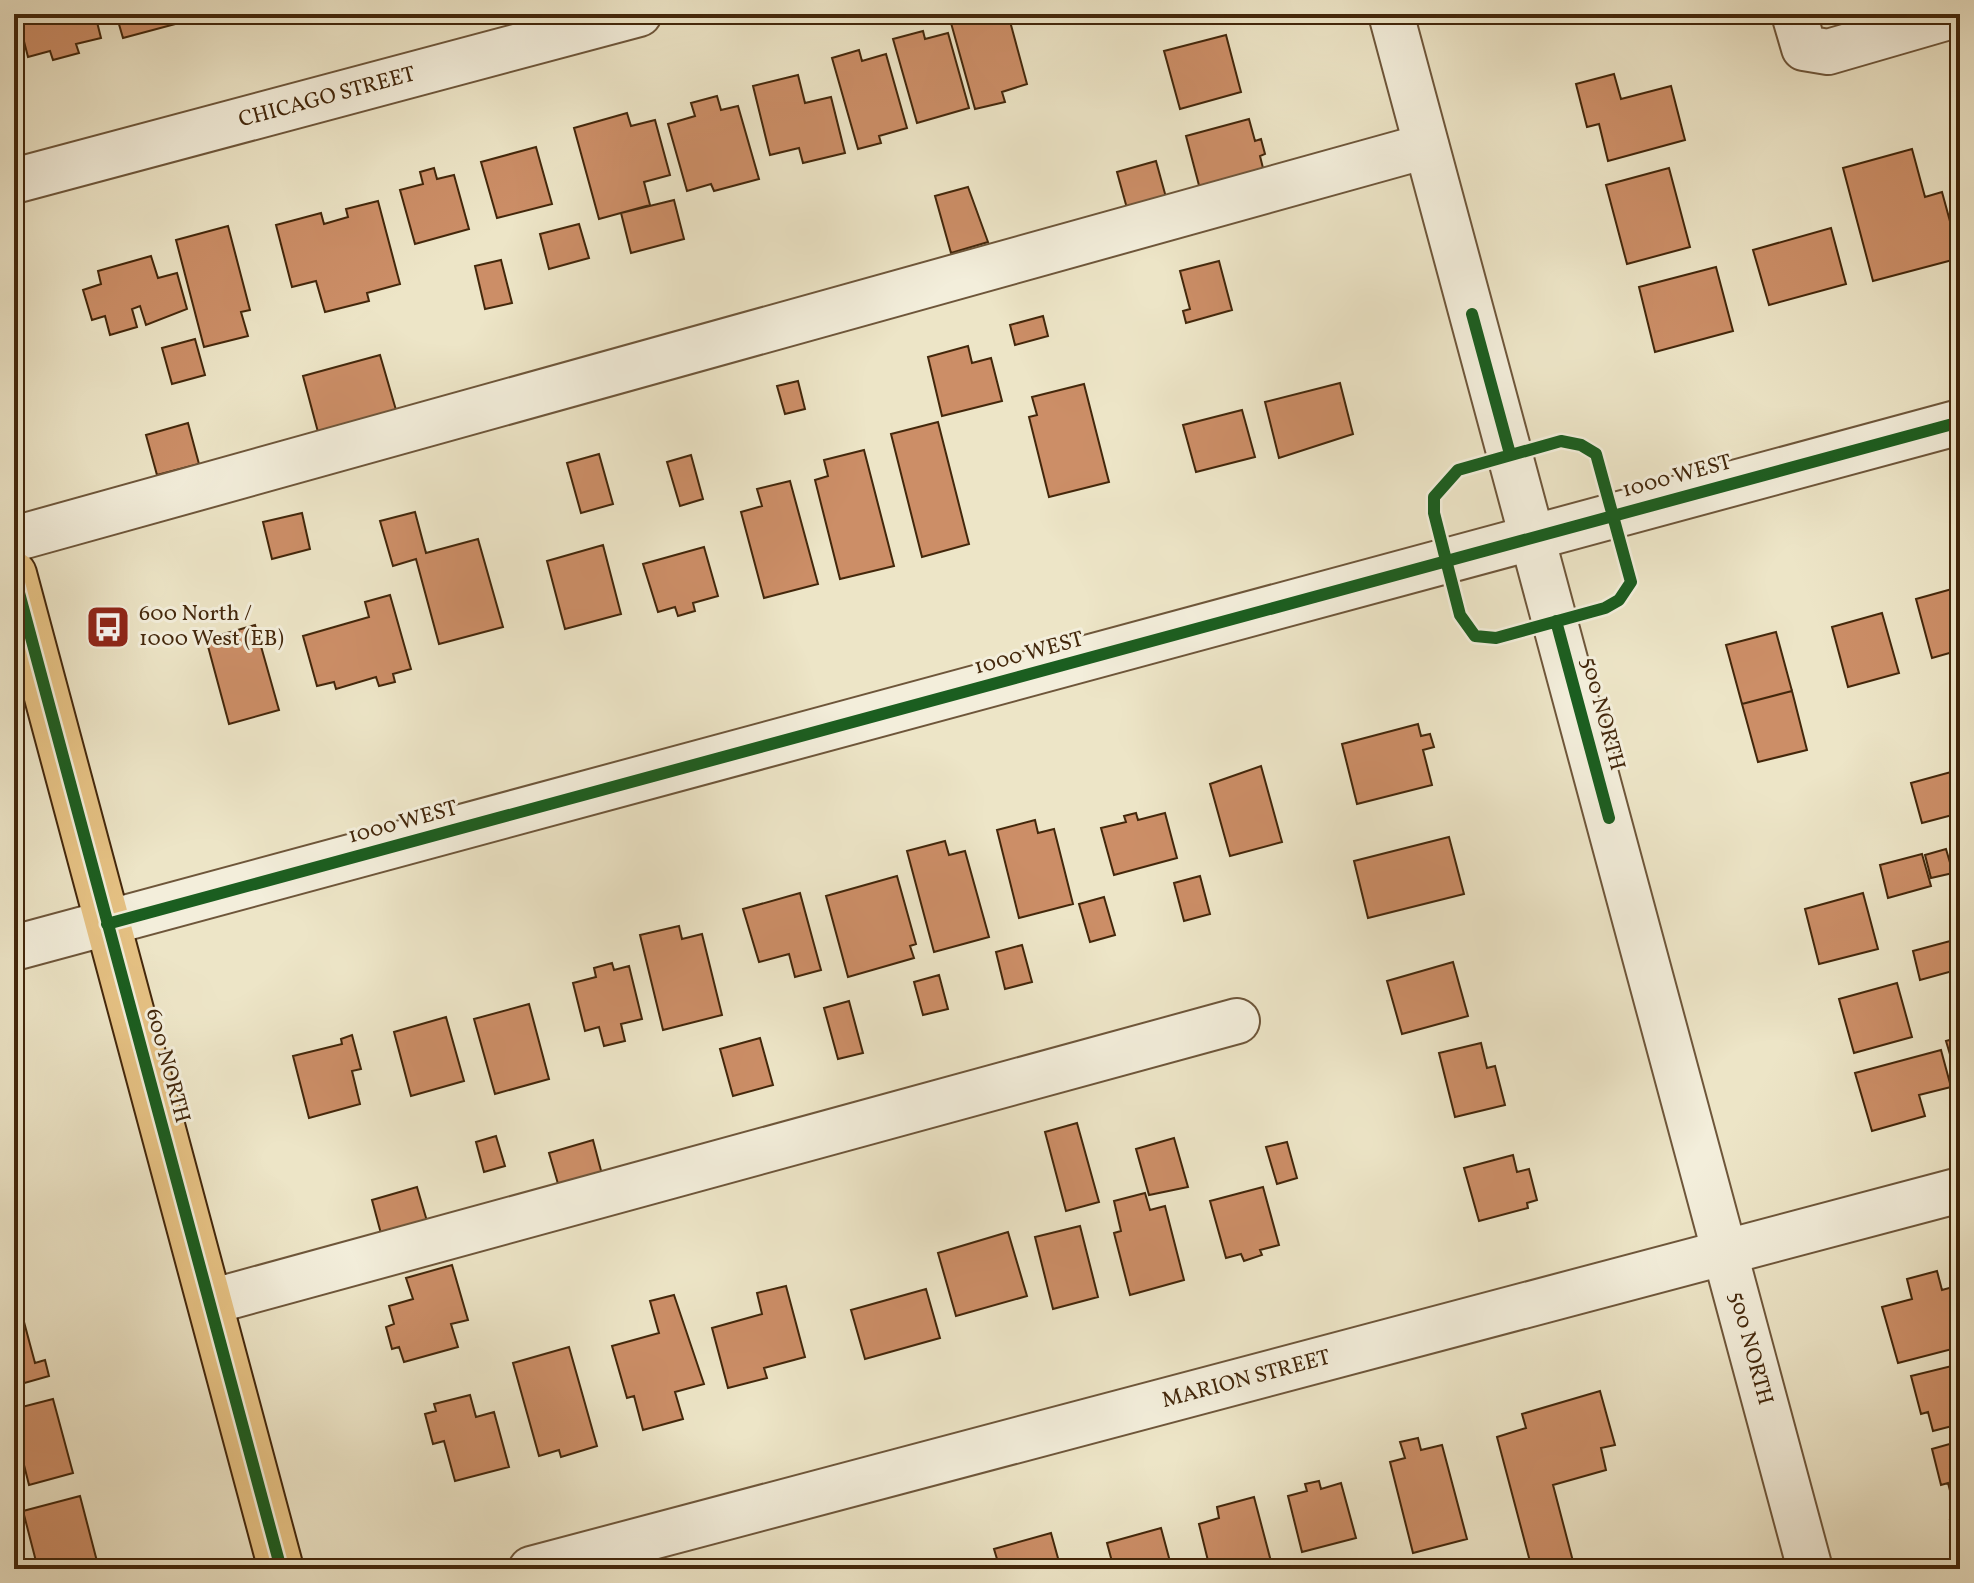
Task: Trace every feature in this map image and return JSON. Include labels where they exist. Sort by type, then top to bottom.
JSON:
[{"type":"main road","name":"600 NORTH","points":[[14,574],[281,1569]]},
{"type":"street","name":"CHICAGO STREET","points":[[14,181],[639,14]]},
{"type":"street","name":"500 NORTH","points":[[1391,14],[1810,1569]]},
{"type":"street","points":[[1794,14],[1804,48],[1828,52],[1959,14]]},
{"type":"street","points":[[14,539],[1426,146]]},
{"type":"street","name":"1000 WEST","points":[[14,948],[1960,422]]},
{"type":"street","points":[[210,1302],[1237,1021]]},
{"type":"street","name":"MARION STREET","points":[[531,1569],[1960,1190]]},
{"type":"building","points":[[17,14],[95,14],[101,38],[76,44],[79,53],[53,60],[50,51],[28,57]]},
{"type":"building","points":[[116,14],[193,14],[194,19],[123,38]]},
{"type":"building","points":[[982,14],[1008,14],[1027,84],[1002,92],[1005,102],[975,109],[951,23]]},
{"type":"building","points":[[923,31],[925,39],[948,33],[969,108],[917,123],[893,39]]},
{"type":"building","points":[[1226,35],[1241,92],[1180,109],[1164,51]]},
{"type":"building","points":[[859,50],[862,61],[886,54],[907,128],[879,136],[881,143],[858,149],[832,58]]},
{"type":"building","points":[[1614,74],[1621,99],[1671,86],[1685,140],[1608,161],[1599,124],[1587,127],[1576,84]]},
{"type":"building","points":[[798,75],[805,103],[831,97],[845,153],[803,163],[799,148],[770,155],[753,86]]},
{"type":"building","points":[[717,96],[721,110],[738,106],[759,179],[714,191],[711,184],[687,191],[668,124],[695,116],[691,103]]},
{"type":"building","points":[[627,113],[631,126],[655,120],[670,175],[644,182],[650,205],[599,219],[574,128]]},
{"type":"building","points":[[1249,119],[1255,141],[1261,139],[1265,154],[1260,156],[1265,176],[1201,193],[1186,136]]},
{"type":"building","points":[[536,147],[552,204],[497,218],[481,162]]},
{"type":"building","points":[[1912,149],[1925,197],[1942,192],[1960,258],[1873,281],[1843,168]]},
{"type":"building","points":[[1156,161],[1167,201],[1128,212],[1117,172]]},
{"type":"building","points":[[434,168],[437,179],[454,175],[469,229],[415,244],[400,190],[423,184],[420,172]]},
{"type":"building","points":[[1669,168],[1690,247],[1627,264],[1606,185]]},
{"type":"building","points":[[968,187],[988,242],[951,253],[935,196]]},
{"type":"building","points":[[674,200],[684,239],[631,253],[621,213]]},
{"type":"building","points":[[378,201],[400,284],[367,293],[369,301],[325,312],[316,281],[292,287],[276,225],[321,213],[324,224],[348,217],[346,209]]},
{"type":"building","points":[[579,224],[589,258],[549,269],[540,234]]},
{"type":"building","points":[[228,226],[250,310],[241,312],[248,336],[204,347],[176,240]]},
{"type":"building","points":[[1831,228],[1846,284],[1769,305],[1753,250]]},
{"type":"building","points":[[151,256],[158,278],[177,273],[187,309],[146,325],[140,306],[132,309],[137,327],[110,335],[105,316],[92,320],[83,290],[101,284],[98,271]]},
{"type":"building","points":[[501,260],[512,303],[485,309],[475,266]]},
{"type":"building","points":[[1219,261],[1232,310],[1186,323],[1183,311],[1190,309],[1180,271]]},
{"type":"building","points":[[1716,267],[1733,331],[1655,352],[1639,287]]},
{"type":"building","points":[[1043,316],[1048,336],[1015,345],[1010,325]]},
{"type":"building","points":[[195,339],[205,375],[172,384],[162,348]]},
{"type":"building","points":[[968,346],[972,363],[991,358],[1002,401],[942,416],[928,357]]},
{"type":"building","points":[[380,355],[396,410],[318,432],[303,376]]},
{"type":"building","points":[[798,381],[805,409],[785,414],[777,386]]},
{"type":"building","points":[[1340,383],[1353,434],[1279,458],[1265,402]]},
{"type":"building","points":[[1084,384],[1109,482],[1049,497],[1029,417],[1037,415],[1032,397]]},
{"type":"building","points":[[1242,410],[1255,457],[1196,472],[1183,425]]},
{"type":"building","points":[[938,422],[969,544],[922,557],[891,434]]},
{"type":"building","points":[[188,423],[199,464],[157,475],[146,435]]},
{"type":"building","points":[[864,450],[894,566],[840,579],[815,480],[828,476],[824,460]]},
{"type":"building","points":[[599,454],[613,504],[581,513],[567,463]]},
{"type":"building","points":[[691,455],[703,499],[680,506],[667,462]]},
{"type":"building","points":[[790,481],[818,584],[764,598],[741,512],[762,506],[757,489]]},
{"type":"building","points":[[415,512],[426,553],[478,539],[503,627],[439,644],[416,559],[393,566],[380,521]]},
{"type":"building","points":[[302,513],[310,549],[272,559],[263,522]]},
{"type":"building","points":[[603,545],[621,614],[565,629],[547,561]]},
{"type":"building","points":[[704,547],[718,596],[693,603],[695,611],[678,616],[675,607],[658,612],[643,564]]},
{"type":"building","points":[[1960,580],[1960,650],[1932,658],[1916,599],[1952,589],[1951,583]]},
{"type":"building","points":[[390,595],[411,669],[393,674],[395,682],[379,686],[376,677],[336,689],[334,682],[317,686],[303,636],[369,617],[365,602]]},
{"type":"building","points":[[1882,613],[1899,673],[1848,687],[1832,627]]},
{"type":"building","points":[[255,625],[279,710],[229,724],[206,639]]},
{"type":"building","points":[[1776,632],[1792,691],[1742,704],[1726,645]]},
{"type":"building","points":[[1792,691],[1807,750],[1758,762],[1742,704]]},
{"type":"building","points":[[1418,724],[1421,736],[1430,734],[1434,747],[1423,750],[1432,785],[1357,804],[1342,744]]},
{"type":"building","points":[[1261,766],[1282,842],[1230,856],[1210,784]]},
{"type":"building","points":[[1951,772],[1960,813],[1922,823],[1911,783]]},
{"type":"building","points":[[1136,813],[1138,820],[1165,813],[1177,858],[1114,875],[1101,828],[1126,822],[1124,816]]},
{"type":"building","points":[[1035,820],[1038,833],[1054,829],[1073,904],[1019,918],[997,830]]},
{"type":"building","points":[[1449,837],[1464,894],[1368,918],[1354,861]]},
{"type":"building","points":[[945,841],[949,855],[965,851],[989,937],[934,952],[907,851]]},
{"type":"building","points":[[1946,849],[1953,873],[1931,878],[1925,855]]},
{"type":"building","points":[[1922,854],[1931,886],[1888,898],[1880,865]]},
{"type":"building","points":[[897,876],[916,944],[910,946],[914,958],[848,977],[826,896]]},
{"type":"building","points":[[1200,876],[1210,914],[1184,921],[1174,883]]},
{"type":"building","points":[[800,893],[821,970],[795,977],[789,954],[759,962],[743,909]]},
{"type":"building","points":[[1863,893],[1878,949],[1819,964],[1805,909]]},
{"type":"building","points":[[1104,897],[1115,935],[1090,942],[1079,904]]},
{"type":"building","points":[[679,926],[682,939],[702,934],[722,1015],[663,1030],[640,935]]},
{"type":"building","points":[[1954,940],[1955,945],[1960,943],[1960,969],[1920,980],[1913,951]]},
{"type":"building","points":[[1022,945],[1032,982],[1005,989],[996,952]]},
{"type":"building","points":[[1453,962],[1468,1016],[1402,1034],[1387,981]]},
{"type":"building","points":[[612,963],[614,970],[629,966],[642,1019],[621,1024],[625,1041],[604,1046],[599,1027],[585,1031],[573,983],[596,977],[594,968]]},
{"type":"building","points":[[939,975],[948,1009],[923,1015],[914,982]]},
{"type":"building","points":[[1897,983],[1912,1037],[1854,1053],[1839,999]]},
{"type":"building","points":[[849,1001],[863,1053],[838,1059],[824,1008]]},
{"type":"building","points":[[529,1004],[549,1079],[495,1094],[474,1019]]},
{"type":"building","points":[[446,1017],[464,1081],[411,1096],[394,1032]]},
{"type":"building","points":[[352,1035],[361,1069],[352,1071],[360,1104],[309,1118],[293,1056],[342,1044],[341,1039]]},
{"type":"building","points":[[1960,1037],[1960,1077],[1957,1078],[1946,1041]]},
{"type":"building","points":[[760,1038],[773,1085],[733,1096],[720,1049]]},
{"type":"building","points":[[1481,1043],[1487,1068],[1495,1066],[1505,1105],[1455,1117],[1439,1053]]},
{"type":"building","points":[[1941,1050],[1951,1087],[1919,1095],[1925,1116],[1872,1131],[1855,1073]]},
{"type":"building","points":[[1077,1123],[1099,1202],[1066,1211],[1045,1132]]},
{"type":"building","points":[[496,1136],[505,1166],[484,1172],[476,1142]]},
{"type":"building","points":[[1174,1138],[1188,1187],[1149,1195],[1136,1149]]},
{"type":"building","points":[[593,1140],[604,1182],[561,1194],[549,1153]]},
{"type":"building","points":[[1287,1142],[1297,1178],[1277,1184],[1266,1147]]},
{"type":"building","points":[[1513,1155],[1517,1172],[1529,1169],[1537,1200],[1527,1203],[1528,1208],[1479,1221],[1464,1168]]},
{"type":"building","points":[[417,1187],[429,1228],[383,1241],[372,1200]]},
{"type":"building","points":[[1263,1187],[1279,1245],[1260,1250],[1262,1255],[1244,1261],[1241,1254],[1226,1258],[1210,1201]]},
{"type":"building","points":[[1145,1193],[1150,1210],[1165,1206],[1184,1280],[1130,1295],[1114,1233],[1121,1231],[1114,1201]]},
{"type":"building","points":[[1080,1226],[1098,1297],[1053,1309],[1035,1237]]},
{"type":"building","points":[[1008,1232],[1027,1296],[956,1316],[938,1253]]},
{"type":"building","points":[[452,1265],[468,1320],[451,1324],[458,1347],[404,1362],[399,1347],[392,1349],[386,1327],[394,1324],[389,1306],[413,1299],[406,1278]]},
{"type":"building","points":[[1937,1271],[1942,1290],[1960,1285],[1960,1347],[1898,1363],[1882,1307],[1912,1299],[1907,1279]]},
{"type":"building","points":[[786,1286],[805,1357],[764,1368],[767,1378],[728,1388],[712,1328],[762,1314],[757,1293]]},
{"type":"building","points":[[926,1289],[940,1338],[865,1359],[851,1310]]},
{"type":"building","points":[[674,1295],[704,1384],[675,1392],[683,1419],[643,1430],[634,1396],[627,1398],[612,1346],[659,1333],[650,1301]]},
{"type":"building","points":[[20,1307],[35,1363],[45,1360],[49,1376],[14,1386],[14,1308]]},
{"type":"building","points":[[569,1347],[597,1446],[561,1457],[559,1450],[539,1456],[513,1363]]},
{"type":"building","points":[[1960,1364],[1960,1424],[1933,1431],[1928,1412],[1921,1414],[1911,1376]]},
{"type":"building","points":[[1600,1391],[1615,1445],[1601,1448],[1606,1470],[1553,1485],[1575,1569],[1532,1569],[1497,1437],[1526,1428],[1522,1414]]},
{"type":"building","points":[[470,1395],[476,1417],[494,1412],[509,1467],[455,1481],[444,1441],[433,1444],[425,1414],[436,1411],[434,1404]]},
{"type":"building","points":[[53,1399],[73,1473],[29,1485],[24,1465],[14,1468],[14,1409]]},
{"type":"building","points":[[1418,1438],[1421,1450],[1442,1445],[1467,1539],[1413,1553],[1390,1462],[1405,1458],[1400,1442]]},
{"type":"building","points":[[1960,1441],[1960,1500],[1953,1502],[1948,1483],[1941,1485],[1932,1449]]},
{"type":"building","points":[[1319,1481],[1321,1489],[1341,1483],[1356,1538],[1302,1552],[1288,1496],[1307,1491],[1305,1484]]},
{"type":"building","points":[[80,1496],[99,1569],[38,1569],[23,1511]]},
{"type":"building","points":[[1254,1497],[1273,1569],[1210,1569],[1199,1524],[1219,1518],[1217,1507]]},
{"type":"building","points":[[1960,1517],[1960,1555],[1950,1520]]},
{"type":"building","points":[[1161,1528],[1172,1569],[1114,1569],[1107,1543]]},
{"type":"building","points":[[1051,1533],[1061,1569],[1000,1569],[994,1549]]},
{"type":"cycle path","points":[[1472,314],[1510,454]]},
{"type":"cycle path","points":[[107,924],[1960,422]]},
{"type":"cycle path","points":[[1561,441],[1581,445],[1596,454],[1631,582],[1619,600],[1605,608],[1496,638],[1475,636],[1460,615],[1434,513],[1434,497],[1458,470],[1561,441]]},
{"type":"cycle path","points":[[14,574],[281,1569]]},
{"type":"cycle path","points":[[1556,621],[1609,818]]},
{"type":"place","name":"600 North / 1000 West (EB)","points":[[108,627]]}]
